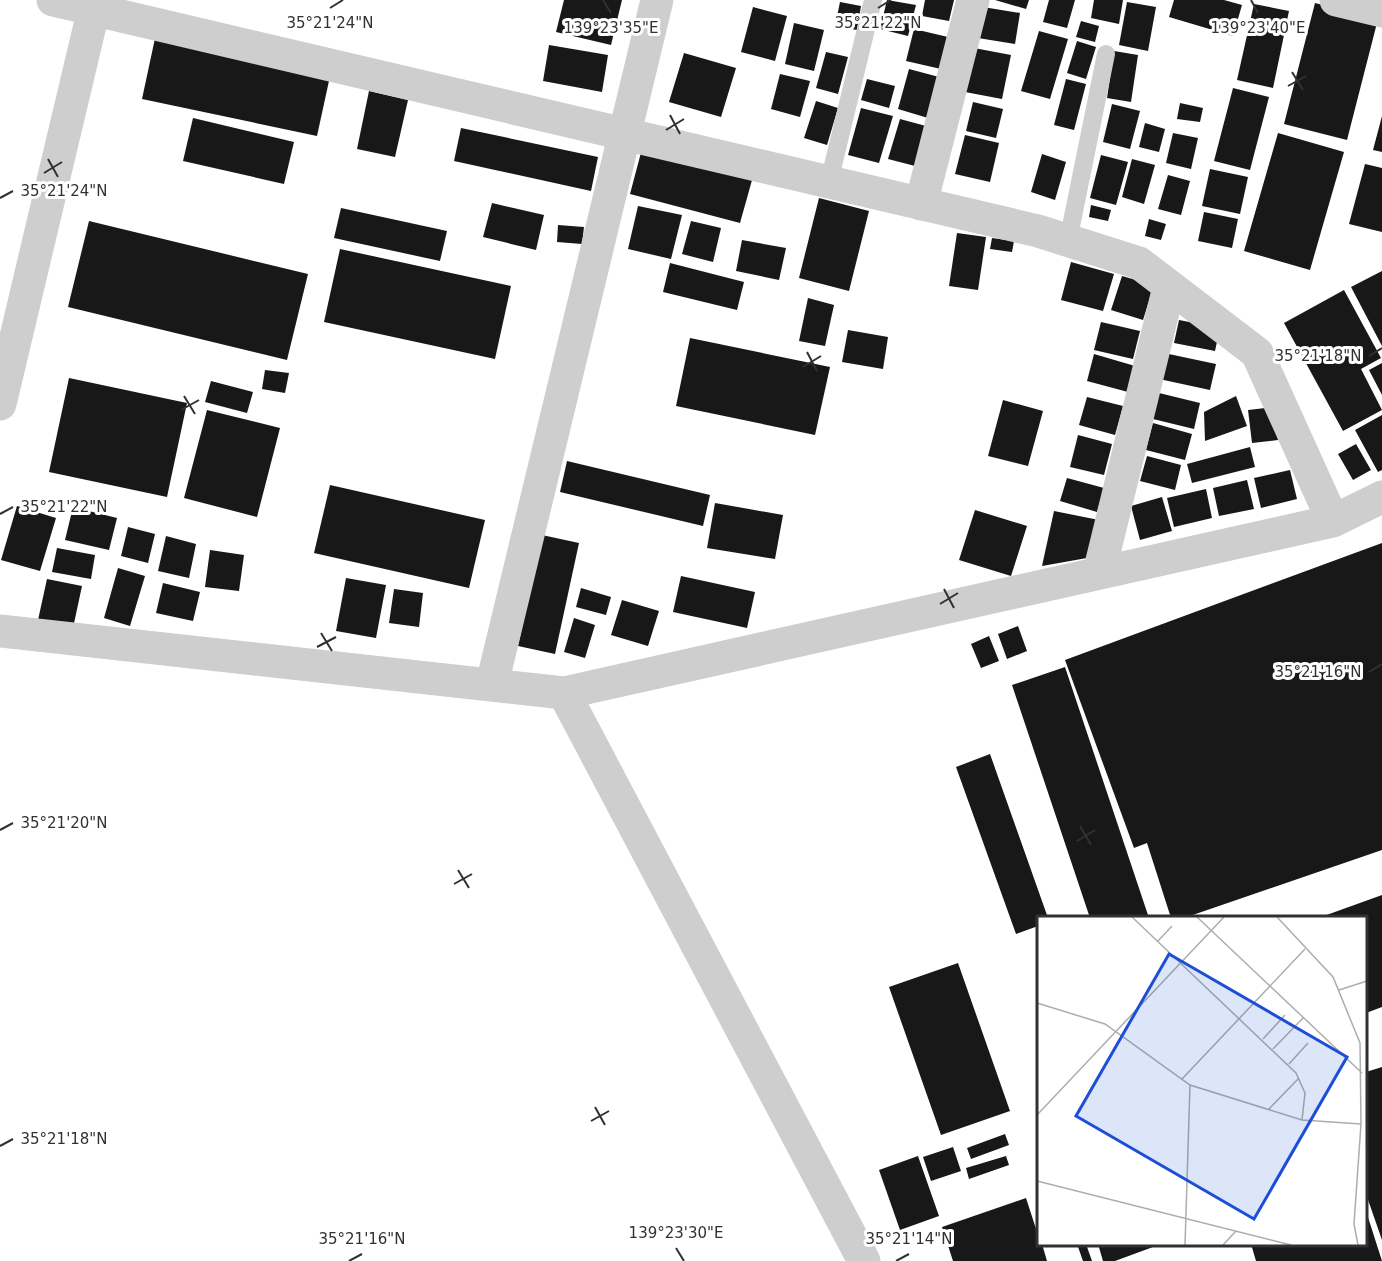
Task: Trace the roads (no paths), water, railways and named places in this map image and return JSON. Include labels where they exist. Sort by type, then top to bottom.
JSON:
[{"type":"street","points":[[53,0],[94,5],[921,204],[1068,241],[1139,263],[1257,353],[1334,521]]},
{"type":"street","points":[[492,684],[657,0]]},
{"type":"street","points":[[921,204],[973,0]]},
{"type":"street","points":[[1336,0],[1382,11]]},
{"type":"street","points":[[0,404],[94,5]]},
{"type":"street","points":[[1099,573],[1169,287]]},
{"type":"street","points":[[0,631],[564,693],[1334,521],[1382,496]]},
{"type":"street","points":[[564,693],[864,1261]]},
{"type":"lane","points":[[829,182],[873,0]]},
{"type":"lane","points":[[1068,241],[1106,54]]}]
